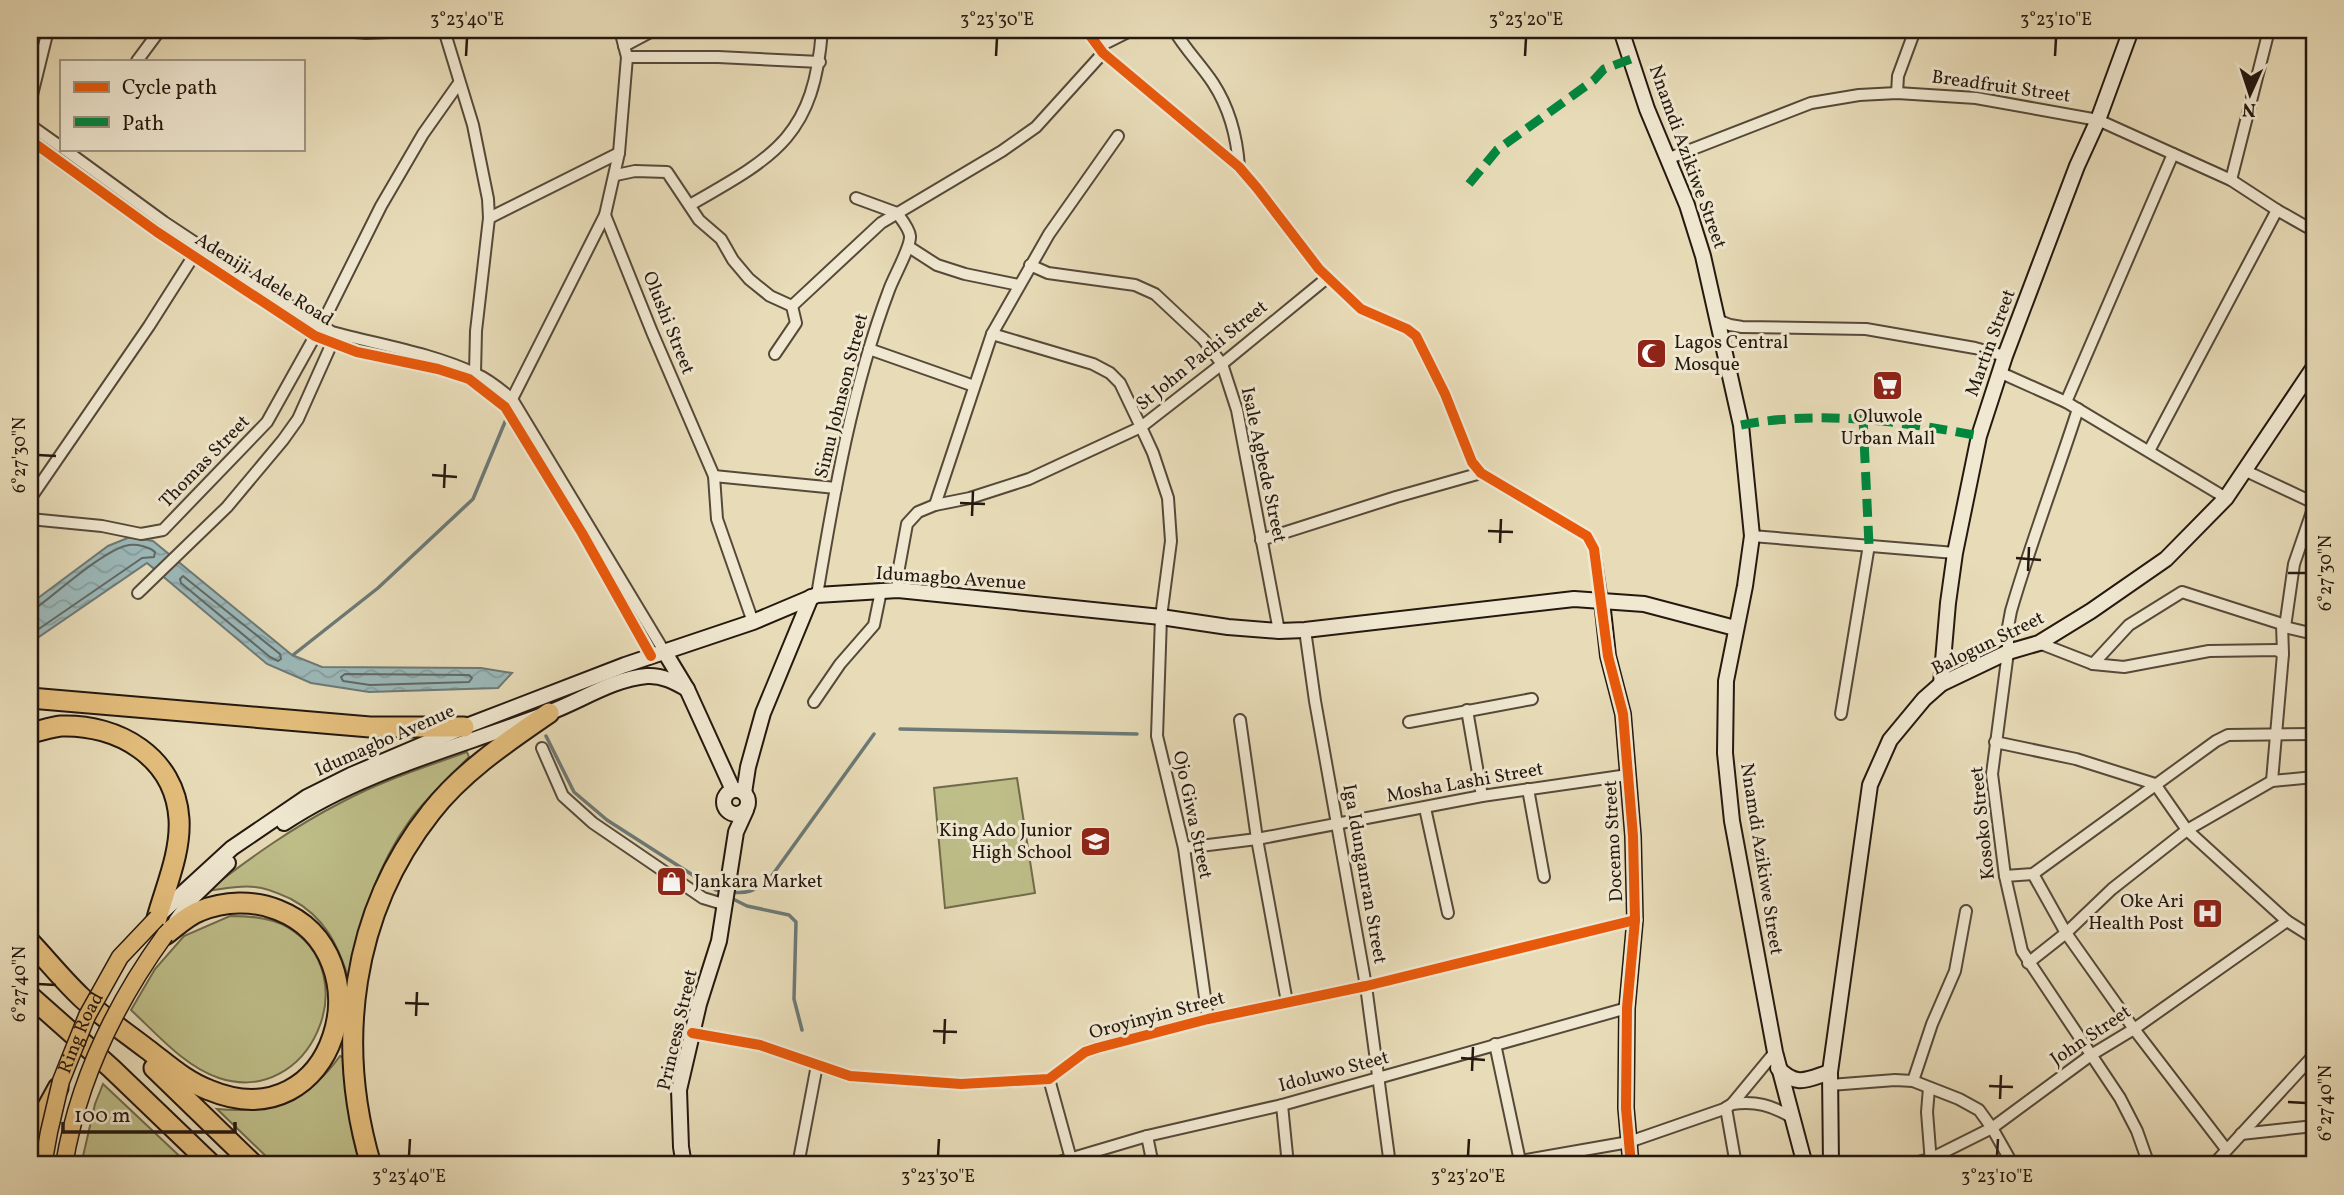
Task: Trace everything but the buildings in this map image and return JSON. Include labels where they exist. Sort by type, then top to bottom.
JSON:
[{"type":"highway","points":[[30,698],[293,722],[370,727],[464,727]]},
{"type":"highway","points":[[371,1165],[353,1074],[351,1042],[358,972],[380,898],[395,866],[432,810],[492,752],[549,713]]},
{"type":"highway","points":[[30,733],[58,726],[87,727],[113,733],[134,744],[150,757],[163,773],[174,796],[179,817],[178,843],[161,926]]},
{"type":"highway","points":[[81,997],[185,1079],[221,1094],[258,1099],[278,1097],[305,1081],[330,1046],[336,1027],[338,993],[334,972],[325,950],[310,932],[291,915],[267,905],[237,902],[199,911],[161,926]]},
{"type":"highway","points":[[30,942],[81,997],[254,1165]]},
{"type":"highway","name":"Ring Road","points":[[30,955],[81,997]]},
{"type":"highway","points":[[30,996],[111,1068],[212,1165]]},
{"type":"highway","points":[[30,1007],[111,1068],[199,1165]]},
{"type":"highway","points":[[30,1139],[61,1081]]},
{"type":"main road","name":"Nnamdi Azikiwe Street","points":[[1621,30],[1647,109],[1686,205],[1703,256],[1741,425],[1752,536],[1726,681],[1725,752],[1732,821],[1778,1068],[1805,1165]]},
{"type":"main road","name":"Martin Street","points":[[1941,684],[1955,554],[1979,436],[1999,372],[2131,30]]},
{"type":"main road","name":"Balogun Street","points":[[1831,1165],[1830,1078],[1870,785],[1890,740],[1924,699],[1941,684],[2008,652],[2039,643],[2166,559],[2226,498],[2314,367]]},
{"type":"main road","name":"Idumagbo Avenue","points":[[161,926],[232,848],[307,797],[351,775],[464,727],[657,653],[753,622],[814,596],[898,590],[1279,631],[1574,599],[1644,604],[1735,628]]},
{"type":"main road","points":[[739,792],[763,713],[814,596]]},
{"type":"main road","name":"Docemo Street","points":[[1602,601],[1608,656],[1623,714],[1633,836],[1635,920],[1627,1007],[1626,1108],[1630,1165]]},
{"type":"main road","name":"Adeniji Adele Road","points":[[657,653],[687,689],[739,792]]},
{"type":"main road","name":"Idumagbo Avenue","points":[[161,926],[225,865],[257,840],[292,817],[348,788],[483,735],[549,713],[624,680],[662,677],[687,689]]},
{"type":"main road","points":[[728,812],[740,814],[746,810],[748,804],[739,792]]},
{"type":"main road","points":[[736,832],[725,807],[725,797],[739,792]]},
{"type":"main road","name":"Princess Street","points":[[684,1165],[679,1090],[692,1033],[719,941],[736,832],[746,810]]},
{"type":"main road","name":"Ring Road","points":[[43,1165],[61,1081],[87,1016],[120,957],[161,926]]},
{"type":"main road","name":"Ring Road","points":[[64,1165],[80,1096],[103,1037],[161,926]]},
{"type":"main road","points":[[1778,1068],[1789,1077],[1800,1081],[1830,1078]]},
{"type":"street","points":[[30,103],[48,30]]},
{"type":"street","points":[[138,60],[160,30]]},
{"type":"street","points":[[332,30],[366,33],[437,30]]},
{"type":"street","points":[[444,30],[472,125],[488,199],[489,218],[476,331],[475,373]]},
{"type":"street","points":[[512,399],[605,215],[619,153],[626,51],[620,30]]},
{"type":"street","points":[[626,51],[654,30]]},
{"type":"street","points":[[690,205],[772,154],[795,128],[809,104],[820,62],[822,30]]},
{"type":"street","points":[[1086,30],[1101,49],[1239,167],[1327,278],[1361,309],[1416,336],[1445,394],[1472,462],[1481,473],[1587,536],[1594,549],[1602,601]]},
{"type":"street","points":[[792,306],[881,223],[1002,151],[1035,127],[1101,49],[1132,30]]},
{"type":"street","points":[[1174,30],[1215,85],[1231,119],[1237,141],[1239,167]]},
{"type":"street","points":[[1897,93],[1898,76],[1916,30]]},
{"type":"street","points":[[2231,180],[2269,30]]},
{"type":"street","points":[[626,51],[820,62]]},
{"type":"street","name":"Thomas Street","points":[[30,519],[102,526],[141,534],[163,530],[267,422],[318,331],[381,206],[423,134],[459,83]]},
{"type":"street","name":"Breadfruit Street","points":[[1667,159],[1811,103],[1859,95],[1897,93],[1976,98],[2098,120],[2231,180],[2314,231]]},
{"type":"street","name":"Adeniji Adele Road","points":[[30,125],[60,144]]},
{"type":"street","points":[[898,590],[898,573],[907,524],[918,512],[934,505],[992,334],[1030,265],[1118,136]]},
{"type":"street","name":"Adeniji Adele Road","points":[[30,140],[193,257],[318,331],[332,332],[445,362],[492,382],[512,399],[657,653]]},
{"type":"street","name":"Adeniji Adele Road","points":[[68,150],[332,343],[357,352],[438,369],[469,379],[505,407],[657,653]]},
{"type":"street","points":[[489,218],[619,153]]},
{"type":"street","points":[[2066,402],[2173,154]]},
{"type":"street","points":[[616,175],[635,171],[667,172],[699,220],[721,239],[748,279],[770,296],[792,306]]},
{"type":"street","points":[[856,198],[897,213],[907,229],[909,247],[937,265],[965,274],[1019,285]]},
{"type":"street","points":[[2149,451],[2277,210]]},
{"type":"street","name":"Olushi Street","points":[[605,215],[714,476],[717,519],[753,622]]},
{"type":"street","points":[[30,499],[149,326],[200,246]]},
{"type":"street","name":"Simu Johnson Street","points":[[814,596],[849,425],[869,349],[896,270],[909,247]]},
{"type":"street","name":"Isale Agbede Street","points":[[1030,265],[1048,272],[1135,285],[1155,293],[1195,330],[1222,364],[1237,410],[1279,631]]},
{"type":"street","name":"St John Pachi Street","points":[[934,505],[970,498],[1029,479],[1141,427],[1327,278]]},
{"type":"street","points":[[775,354],[796,323],[792,306]]},
{"type":"street","points":[[1717,320],[1742,327],[1866,329],[1975,348],[2005,356]]},
{"type":"street","name":"Ojo Giwa Street","points":[[992,334],[1093,364],[1110,373],[1120,383],[1141,427],[1168,498],[1171,541],[1161,617],[1157,736],[1184,848],[1208,1019]]},
{"type":"street","points":[[140,590],[226,507],[283,440],[298,419],[332,343]]},
{"type":"street","points":[[869,349],[974,386]]},
{"type":"street","points":[[1999,372],[2066,402],[2226,498]]},
{"type":"street","name":"Kosoko Street","points":[[2078,409],[2007,627],[2008,652],[1992,774],[2005,876],[2022,951],[2120,1098],[2137,1131],[2149,1165]]},
{"type":"street","points":[[2246,471],[2314,504],[2294,564],[2283,625],[2272,781]]},
{"type":"street","points":[[1261,540],[1481,473]]},
{"type":"street","points":[[714,476],[836,488]]},
{"type":"street","points":[[1752,536],[1955,554]]},
{"type":"street","points":[[1841,714],[1869,545]]},
{"type":"street","points":[[814,702],[840,664],[874,625],[881,592]]},
{"type":"street","points":[[2093,664],[2129,625],[2182,592],[2314,634]]},
{"type":"street","name":"Iga Idunganran Street","points":[[1305,630],[1315,701],[1366,986],[1390,1165]]},
{"type":"street","points":[[2039,643],[2093,664],[2124,667],[2209,651],[2277,650],[2283,654]]},
{"type":"street","points":[[1409,722],[1532,699]]},
{"type":"street","points":[[1467,710],[1482,796]]},
{"type":"street","points":[[1240,720],[1257,839],[1287,1002]]},
{"type":"street","points":[[2005,876],[2033,874],[2155,784],[2228,735],[2314,734]]},
{"type":"street","points":[[1995,741],[2076,759],[2155,784],[2187,830],[2287,921],[2314,938]]},
{"type":"street","points":[[542,748],[563,796],[593,823],[703,898],[723,904]]},
{"type":"street","name":"Mosha Lashi Street","points":[[1184,848],[1257,839],[1482,796],[1628,775]]},
{"type":"street","points":[[2028,963],[2066,933],[2112,889],[2187,830],[2272,781],[2314,777]]},
{"type":"street","points":[[1528,789],[1544,877]]},
{"type":"street","points":[[1425,808],[1448,913]]},
{"type":"street","points":[[2033,874],[2066,933],[2226,1149]]},
{"type":"street","points":[[1913,1081],[1932,1024],[1955,971],[1966,911]]},
{"type":"street","name":"Oroyinyin Street","points":[[1049,1079],[1085,1052],[1097,1048],[1208,1019],[1366,986],[1635,920]]},
{"type":"street","name":"John Street","points":[[1906,1165],[1931,1162],[1992,1128],[2091,1055],[2287,921]]},
{"type":"street","name":"Idoluwo Steet","points":[[1049,1165],[1147,1136],[1282,1105],[1627,1007]]},
{"type":"street","points":[[692,1033],[760,1045],[849,1076],[961,1084],[1049,1079],[1071,1159]]},
{"type":"street","points":[[1495,1044],[1520,1163],[1629,1142],[1729,1106],[1759,1103],[1775,1108],[1791,1118]]},
{"type":"street","points":[[1736,1165],[1729,1106],[1775,1052]]},
{"type":"street","points":[[2213,1165],[2314,1055]]},
{"type":"street","points":[[817,1065],[798,1164],[834,1165]]},
{"type":"street","points":[[1830,1078],[1913,1081],[1959,1099],[1979,1110],[2013,1165]]},
{"type":"street","points":[[1929,1088],[1927,1112],[1931,1162]]},
{"type":"street","points":[[1282,1105],[1288,1165]]},
{"type":"street","points":[[2241,1134],[2314,1126]]},
{"type":"street","points":[[1147,1136],[1153,1165]]},
{"type":"green space","points":[[467,752],[469,757],[417,812],[387,857],[370,896],[349,980],[329,933],[303,906],[283,895],[260,888],[237,887],[207,891],[306,822],[357,794]]},
{"type":"green space","points":[[1017,778],[1035,893],[945,908],[934,788]]},
{"type":"green space","points":[[230,916],[266,919],[287,927],[311,948],[323,975],[325,1003],[318,1031],[302,1056],[279,1074],[251,1082],[219,1078],[195,1066],[172,1049],[131,1010],[155,969],[184,936]]},
{"type":"green space","points":[[340,1056],[346,1059],[361,1165],[275,1165],[217,1109],[255,1109],[287,1102],[314,1085]]},
{"type":"green space","points":[[103,1084],[189,1165],[81,1165],[95,1104]]},
{"type":"water","points":[[130,537],[153,541],[292,655],[322,667],[481,668],[512,673],[498,688],[369,692],[311,683],[267,664],[147,563],[30,643],[30,604],[108,546]]},
{"type":"waterway","points":[[293,655],[378,588],[473,499],[507,417]]},
{"type":"waterway","points":[[900,729],[1137,734]]},
{"type":"waterway","points":[[731,892],[750,891],[768,881],[874,734]]},
{"type":"waterway","points":[[546,736],[574,792],[607,820],[716,890],[723,891]]},
{"type":"waterway","points":[[731,898],[747,906],[789,915],[796,922],[794,999],[802,1030]]},
{"type":"marked path","points":[[1469,184],[1497,150],[1594,80],[1604,69],[1631,59]]},
{"type":"marked path","points":[[1741,425],[1801,418],[1860,419],[1979,436]]},
{"type":"marked path","points":[[1863,418],[1869,545]]},
{"type":"cycle path","points":[[1086,30],[1103,53],[1239,167],[1319,269],[1361,309],[1407,329],[1416,336],[1445,394],[1472,462],[1481,473],[1587,536],[1594,549],[1608,656],[1623,714],[1633,836],[1635,920],[1627,1008],[1626,1108],[1631,1165]]},
{"type":"cycle path","points":[[30,140],[157,232],[315,336],[357,352],[438,369],[469,379],[505,407],[582,533],[651,656]]},
{"type":"cycle path","points":[[692,1033],[760,1045],[850,1076],[961,1084],[1049,1079],[1085,1052],[1097,1048],[1208,1019],[1366,986],[1635,920]]},
{"type":"place","name":"Lagos Central Mosque","points":[[1651,354]]},
{"type":"place","name":"Oluwole Urban Mall","points":[[1888,386]]},
{"type":"place","name":"King Ado Junior High School","points":[[1095,842]]},
{"type":"place","name":"Jankara Market","points":[[671,882]]},
{"type":"place","name":"Oke Ari Health Post","points":[[2207,913]]}]
